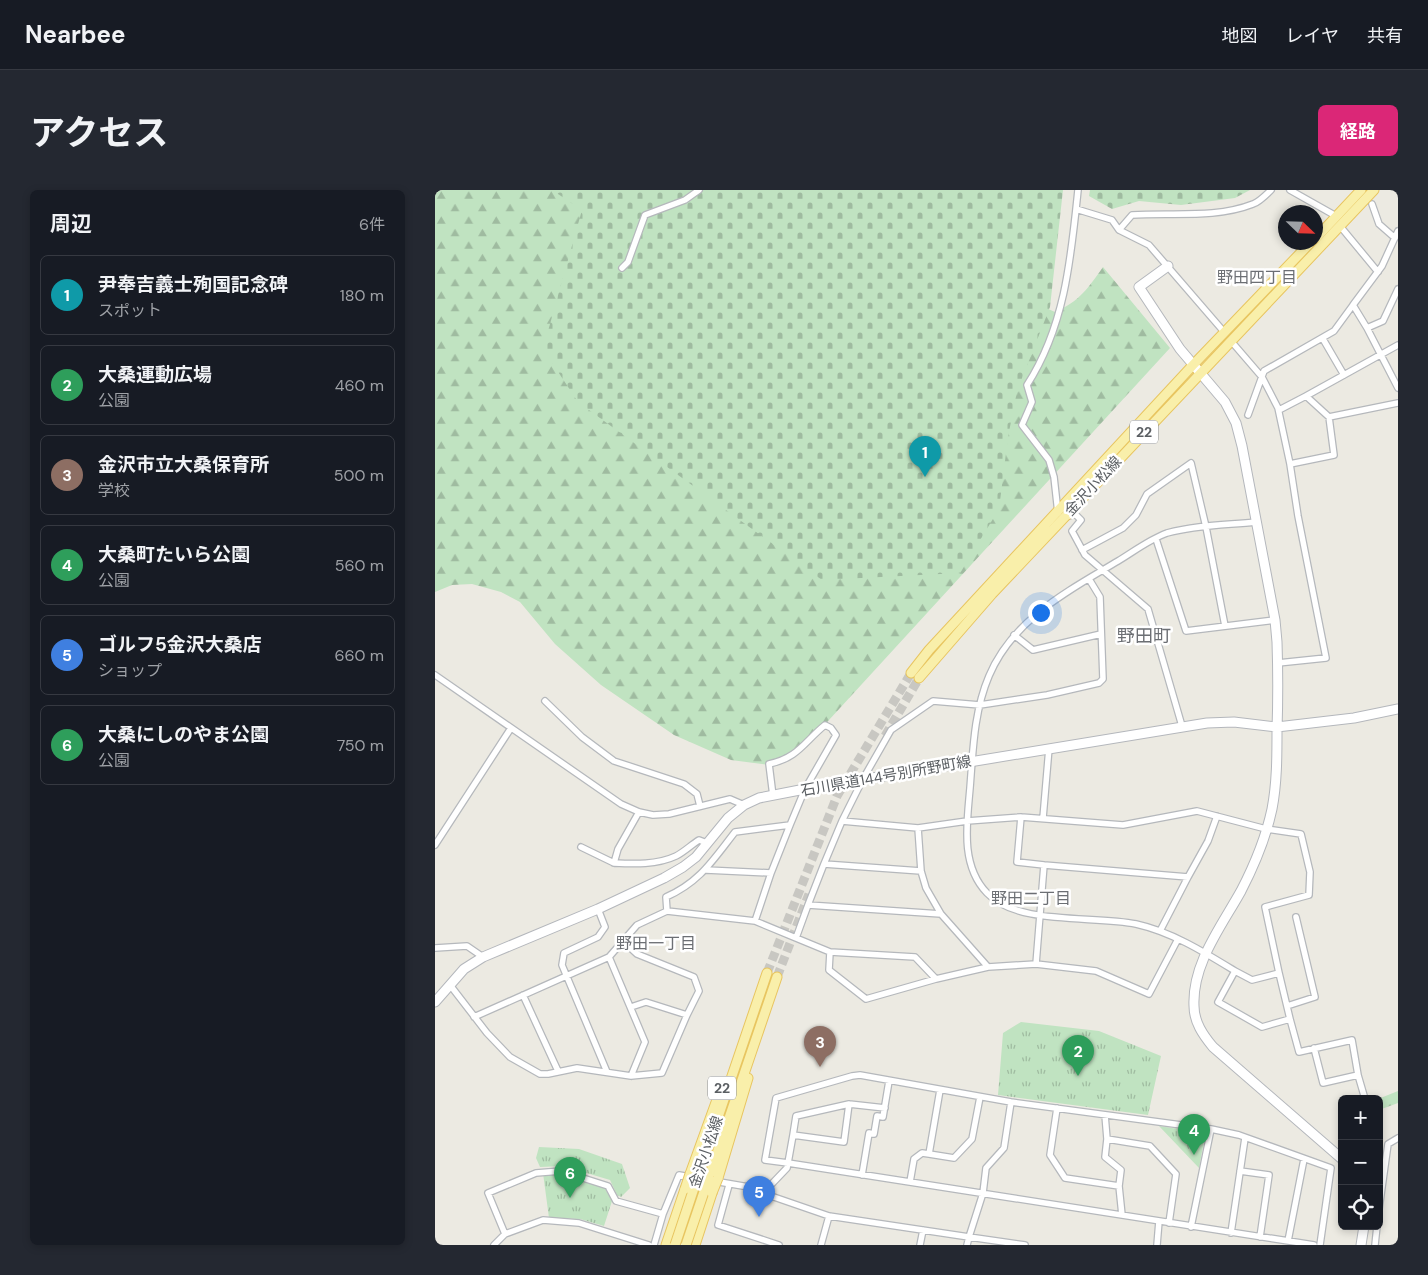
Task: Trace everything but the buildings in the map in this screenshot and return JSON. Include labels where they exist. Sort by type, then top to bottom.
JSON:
[{"type":"main road","points":[[1323,230],[1361,190]]},
{"type":"main road","name":"金沢小松線","points":[[919,678],[1193,365],[1228,337],[1374,190]]},
{"type":"main road","name":"金沢小松線","points":[[911,673],[929,650],[1200,372],[1304,250]]},
{"type":"main road","name":"金沢小松線","points":[[675,1245],[694,1175],[767,973]]},
{"type":"main road","name":"金沢小松線","points":[[686,1245],[713,1178],[777,977]]},
{"type":"main road","name":"22","points":[[666,1245],[685,1189],[694,1175]]},
{"type":"main road","name":"22","points":[[695,1245],[712,1193],[713,1178]]},
{"type":"street","points":[[622,268],[628,262],[645,215],[685,200],[699,190]]},
{"type":"street","points":[[1078,190],[1064,296],[1055,330],[1041,363],[1027,385],[1032,402],[1022,425],[1049,460],[1054,477],[1060,515],[1075,514],[1081,520],[1072,531],[1085,555],[1148,609],[1182,726]]},
{"type":"street","points":[[1119,230],[1132,215],[1203,213],[1230,210],[1254,204],[1271,190]]},
{"type":"street","points":[[1290,190],[1336,216]]},
{"type":"street","points":[[1372,204],[1379,224],[1395,238]]},
{"type":"street","points":[[1076,209],[1112,220],[1119,230],[1149,244],[1262,377],[1278,408],[1326,658],[1278,663]]},
{"type":"street","points":[[1340,226],[1378,272]]},
{"type":"street","points":[[1247,415],[1264,371],[1334,331],[1378,272],[1398,230]]},
{"type":"street","points":[[1168,266],[1139,287],[1193,365],[1225,402],[1236,423],[1243,446],[1275,620],[1278,663],[1276,776],[1272,810],[1250,872],[1206,953],[1196,981],[1194,1006],[1199,1027],[1213,1047],[1338,1156]]},
{"type":"street","points":[[1367,328],[1383,321],[1398,289]]},
{"type":"street","points":[[1353,305],[1397,384]]},
{"type":"street","points":[[1323,339],[1344,375]]},
{"type":"street","points":[[1278,408],[1281,409],[1306,396],[1398,345]]},
{"type":"street","points":[[1290,464],[1335,455],[1329,418],[1306,396]]},
{"type":"street","points":[[1329,418],[1398,403]]},
{"type":"street","points":[[1082,550],[1123,528],[1135,515],[1147,494],[1191,463],[1206,527],[1225,626]]},
{"type":"street","points":[[1256,522],[1184,529],[1164,534],[1043,608],[1014,635],[996,662],[989,677],[977,715],[966,834],[975,877],[987,893],[999,903],[1019,911],[1040,915],[1134,924],[1160,931],[1206,953],[1252,980],[1279,973]]},
{"type":"street","points":[[1156,539],[1186,631],[1275,620]]},
{"type":"street","points":[[796,938],[842,821],[891,730],[933,702],[980,705],[1047,695],[1099,683],[1103,680],[1100,597],[1089,579]]},
{"type":"street","points":[[1014,635],[1033,650],[1101,634]]},
{"type":"street","points":[[435,675],[621,804],[639,812],[653,815],[669,814],[730,798],[744,805]]},
{"type":"street","points":[[545,701],[582,737],[614,761],[684,784],[697,794],[700,806]]},
{"type":"street","name":"石川県道144号別所野町線","points":[[435,1002],[464,970],[483,957],[598,909],[683,867],[697,857],[727,818],[744,805],[759,798],[1182,726],[1234,722],[1277,727],[1354,718],[1398,709]]},
{"type":"street","points":[[755,921],[771,873],[805,789],[835,735],[831,728],[825,726],[793,756],[780,762],[769,764],[773,796]]},
{"type":"street","points":[[435,845],[511,728]]},
{"type":"street","points":[[1043,818],[1049,748]]},
{"type":"street","points":[[842,821],[918,828],[967,821],[1021,817],[1123,825],[1197,811],[1266,829],[1301,834],[1310,872],[1309,895],[1265,907],[1290,1019],[1299,1052],[1352,1040],[1364,1095]]},
{"type":"street","points":[[614,863],[618,849],[639,812]]},
{"type":"street","points":[[1160,931],[1208,841],[1217,816]]},
{"type":"street","points":[[1021,817],[1017,862],[1044,866],[1188,877]]},
{"type":"street","points":[[667,911],[666,897],[683,889],[706,870],[735,832],[790,825]]},
{"type":"street","points":[[918,828],[921,871],[926,888],[941,914],[988,967]]},
{"type":"street","points":[[581,847],[614,863],[632,864],[661,862],[677,856],[699,840],[707,843]]},
{"type":"street","points":[[824,864],[921,871]]},
{"type":"street","points":[[1037,964],[1044,866]]},
{"type":"street","points":[[706,870],[771,873]]},
{"type":"street","points":[[808,905],[941,914]]},
{"type":"street","points":[[598,909],[605,927],[598,937],[564,953],[562,965],[607,1072]]},
{"type":"street","points":[[474,1017],[609,958],[637,925],[667,911],[755,921],[830,952],[915,957],[936,979]]},
{"type":"street","points":[[1287,1006],[1315,998],[1296,917]]},
{"type":"street","points":[[830,952],[829,970],[866,999],[936,979],[988,967],[1037,964],[1096,971],[1149,994],[1178,939]]},
{"type":"street","points":[[450,986],[474,1017],[511,1057],[540,1074],[577,1068],[631,1076],[662,1074],[699,991],[694,977],[637,954],[624,942]]},
{"type":"street","points":[[435,948],[467,946],[483,957]]},
{"type":"street","points":[[609,958],[645,1042],[631,1076]]},
{"type":"street","points":[[1235,971],[1218,1002],[1262,1026],[1290,1019]]},
{"type":"street","points":[[523,995],[558,1071]]},
{"type":"street","points":[[631,1007],[646,1002],[687,1015]]},
{"type":"street","points":[[1314,1048],[1323,1083],[1358,1075]]},
{"type":"street","points":[[1314,1245],[765,1160],[776,1098],[852,1076],[860,1076],[1011,1102],[1211,1129],[1245,1138],[1331,1168],[1320,1245]]},
{"type":"street","points":[[862,1175],[869,1134],[874,1134],[877,1116],[883,1117],[889,1081]]},
{"type":"street","points":[[929,1154],[940,1090]]},
{"type":"street","points":[[910,1182],[914,1159],[921,1153],[954,1158],[972,1139],[980,1097]]},
{"type":"street","points":[[967,1245],[983,1193],[986,1168],[1004,1148],[1011,1102]]},
{"type":"street","points":[[766,1190],[787,1168],[796,1116],[849,1104],[885,1108]]},
{"type":"street","points":[[793,1135],[844,1142],[849,1104]]},
{"type":"street","points":[[1057,1108],[1049,1155],[1065,1178],[1119,1186]]},
{"type":"street","points":[[1105,1115],[1107,1139],[1105,1157],[1121,1170],[1119,1186],[1122,1216]]},
{"type":"street","points":[[1191,1227],[1211,1129]]},
{"type":"street","points":[[1231,1233],[1245,1138]]},
{"type":"street","points":[[1382,1185],[1387,1144],[1398,1138]]},
{"type":"street","points":[[1107,1139],[1150,1146],[1176,1174],[1169,1223]]},
{"type":"street","points":[[1288,1241],[1304,1159]]},
{"type":"street","points":[[505,1234],[488,1193],[536,1172],[561,1171],[608,1186],[616,1201],[663,1214]]},
{"type":"street","points":[[1240,1171],[1269,1175],[1260,1237]]},
{"type":"street","points":[[654,1245],[663,1214],[679,1175],[766,1190],[771,1196],[829,1216],[1025,1245]]},
{"type":"street","points":[[729,1184],[718,1225],[779,1245]]},
{"type":"street","points":[[821,1245],[829,1216]]},
{"type":"street","points":[[494,1245],[505,1234],[543,1220],[579,1223],[649,1245]]},
{"type":"street","points":[[1157,1245],[1159,1221]]},
{"type":"street","points":[[920,1245],[923,1230]]},
{"type":"street","points":[[1361,1245],[1363,1230]]},
{"type":"street","points":[[1375,1245],[1377,1230]]},
{"type":"green space","points":[[435,190],[657,190],[1037,304],[1055,312],[1077,299],[1103,267],[1170,348],[818,732],[805,739],[777,766],[731,760],[674,735],[601,685],[555,644],[520,602],[501,592],[472,584],[452,585],[435,592]]},
{"type":"green space","points":[[552,190],[1063,190],[1050,307],[1017,391],[1008,437],[999,509],[960,573],[822,580],[578,402],[543,349],[582,210]]},
{"type":"green space","points":[[1090,190],[1250,190],[1235,198],[1181,205],[1139,201],[1112,209],[1089,196]]},
{"type":"green space","points":[[1021,1022],[1099,1031],[1161,1056],[1148,1115],[998,1095],[1003,1033]]},
{"type":"green space","points":[[1398,1091],[1398,1103],[1383,1109],[1383,1097]]},
{"type":"green space","points":[[1159,1126],[1198,1132],[1204,1141],[1199,1168]]},
{"type":"green space","points":[[539,1147],[579,1149],[622,1164],[630,1188],[621,1197],[617,1195],[610,1180],[563,1166],[540,1167],[536,1158]]},
{"type":"green space","points":[[561,1171],[603,1185],[612,1201],[604,1226],[580,1219],[549,1218],[543,1173]]},
{"type":"tunnel","points":[[767,973],[837,796],[911,673]]},
{"type":"tunnel","points":[[885,736],[919,678]]},
{"type":"tunnel","points":[[777,977],[809,894]]},
{"type":"place","name":"尹奉吉義士殉国記念碑","points":[[925,477]]},
{"type":"place","name":"金沢市立大桑保育所","points":[[820,1067]]},
{"type":"place","name":"大桑運動広場","points":[[1078,1076]]},
{"type":"place","name":"大桑町たいら公園","points":[[1194,1155]]},
{"type":"place","name":"大桑にしのやま公園","points":[[570,1198]]},
{"type":"place","name":"ゴルフ5金沢大桑店","points":[[759,1217]]},
{"type":"district","name":"野田四丁目","points":[[1257,277]]},
{"type":"district","name":"野田町","points":[[1144,636]]},
{"type":"district","name":"野田二丁目","points":[[1031,898]]},
{"type":"district","name":"野田一丁目","points":[[656,943]]}]
